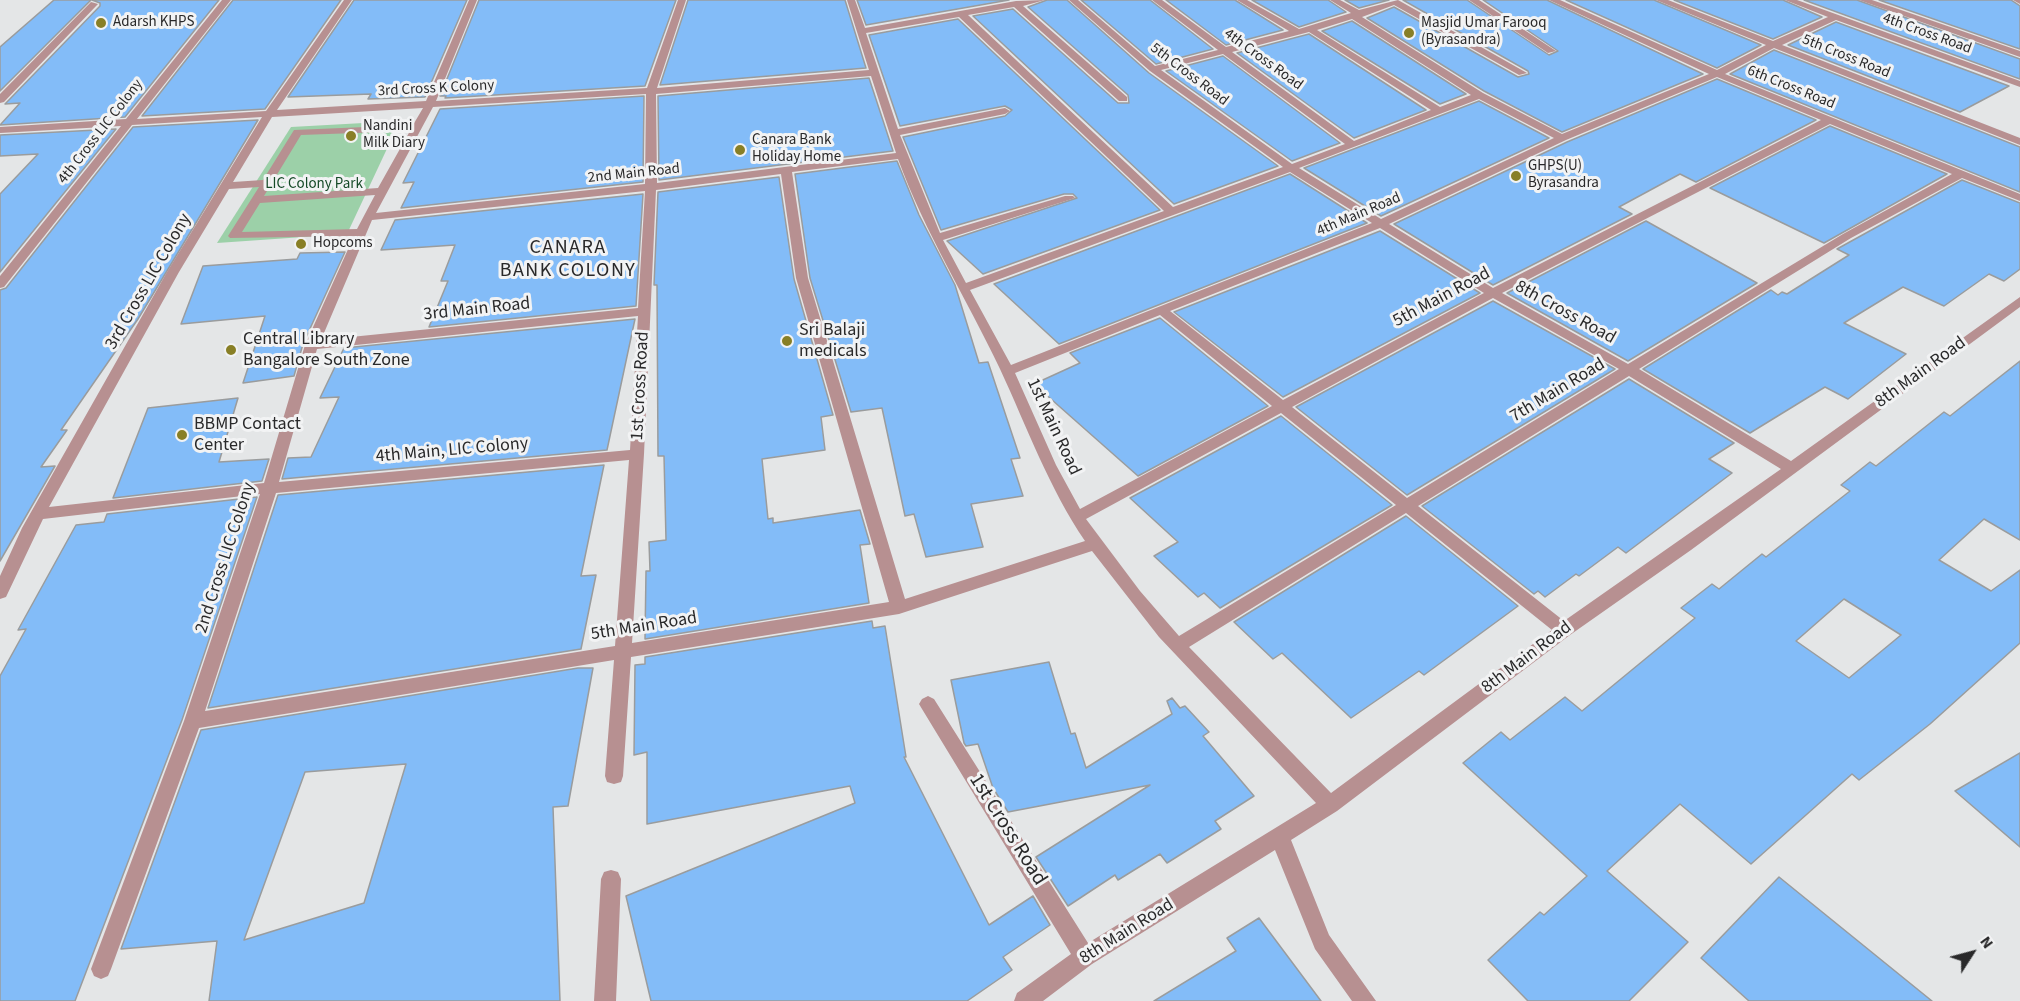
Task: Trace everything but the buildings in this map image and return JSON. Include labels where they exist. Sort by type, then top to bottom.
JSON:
[{"type":"street","name":"4th Cross LIC Colony","points":[[0,284],[127,122],[227,0]]},
{"type":"street","name":"3rd Cross LIC Colony","points":[[0,593],[38,514],[173,272],[269,114],[348,0]]},
{"type":"street","name":"2nd Cross LIC Colony","points":[[101,969],[192,721],[270,488],[312,345],[368,217],[430,104],[473,0]]},
{"type":"street","name":"1st Cross Road","points":[[614,776],[645,310],[651,187],[651,91],[682,0]]},
{"type":"street","name":"1st Main Road","points":[[850,0],[894,134],[924,212],[1007,371],[1042,450],[1077,517],[1129,588],[1178,645],[1330,805]]},
{"type":"street","points":[[861,31],[1041,0]]},
{"type":"street","name":"5th Cross Road","points":[[1073,0],[1153,69],[1291,168]]},
{"type":"street","name":"4th Cross Road","points":[[1156,0],[1353,145]]},
{"type":"street","points":[[1241,0],[1297,32]]},
{"type":"street","points":[[1334,0],[1479,95],[1562,138]]},
{"type":"street","points":[[1473,0],[1551,51]]},
{"type":"street","name":"6th Cross Road","points":[[1553,0],[1717,74],[2020,198]]},
{"type":"street","name":"5th Cross Road","points":[[1660,0],[2020,142]]},
{"type":"street","name":"4th Cross Road","points":[[1790,0],[2020,84]]},
{"type":"street","points":[[1863,0],[2020,54]]},
{"type":"street","points":[[1153,69],[1358,16],[1395,1],[1522,73]]},
{"type":"street","points":[[0,100],[94,4]]},
{"type":"street","points":[[1016,4],[1123,99]]},
{"type":"street","points":[[962,14],[1172,212]]},
{"type":"street","name":"4th Main Road","points":[[1007,371],[1382,223],[1562,138],[1717,74],[1773,45],[1836,17]]},
{"type":"street","points":[[1310,29],[1438,111]]},
{"type":"street","name":"3rd Cross K Colony","points":[[0,130],[651,91],[873,73]]},
{"type":"street","points":[[964,288],[1353,145],[1479,95]]},
{"type":"street","points":[[894,134],[1005,111]]},
{"type":"street","name":"5th Main Road","points":[[1077,517],[1493,293],[1829,120]]},
{"type":"street","points":[[361,232],[234,236],[298,132],[417,128]]},
{"type":"street","name":"2nd Main Road","points":[[368,217],[651,187],[903,155]]},
{"type":"street","name":"8th Cross Road","points":[[1291,168],[1493,293],[1628,369],[1791,468]]},
{"type":"street","points":[[786,171],[802,278],[898,607]]},
{"type":"street","name":"7th Main Road","points":[[1178,645],[1847,236],[1961,174]]},
{"type":"street","points":[[226,186],[267,183]]},
{"type":"street","points":[[256,200],[382,192]]},
{"type":"street","points":[[937,238],[1069,198]]},
{"type":"street","name":"8th Main Road","points":[[1025,1001],[1085,957],[1330,805],[1564,630],[1685,546],[2020,301]]},
{"type":"street","name":"3rd Main Road","points":[[312,345],[645,310]]},
{"type":"street","points":[[1162,311],[1564,630]]},
{"type":"street","name":"4th Main, LIC Colony","points":[[38,514],[270,488],[637,454]]},
{"type":"street","name":"5th Main Road","points":[[192,721],[898,607],[1096,544]]},
{"type":"street","name":"1st Cross Road","points":[[928,704],[1085,957]]},
{"type":"street","points":[[1280,837],[1322,942],[1365,1001]]},
{"type":"street","points":[[605,1001],[610,879]]},
{"type":"green space","name":"LIC Colony Park","points":[[400,121],[347,234],[217,243],[291,127]]},
{"type":"place","name":"Adarsh KHPS","points":[[101,23]]},
{"type":"place","name":"Masjid Umar Farooq (Byrasandra)","points":[[1409,33]]},
{"type":"place","name":"Nandini Milk Diary","points":[[351,136]]},
{"type":"place","name":"Canara Bank Holiday Home","points":[[740,150]]},
{"type":"place","name":"GHPS(U) Byrasandra","points":[[1516,176]]},
{"type":"place","name":"Hopcoms","points":[[301,244]]},
{"type":"place","name":"Sri Balaji medicals","points":[[787,341]]},
{"type":"place","name":"Central Library Bangalore South Zone","points":[[231,350]]},
{"type":"place","name":"BBMP Contact Center","points":[[182,435]]},
{"type":"district","name":"CANARA BANK COLONY","points":[[568,260]]}]
